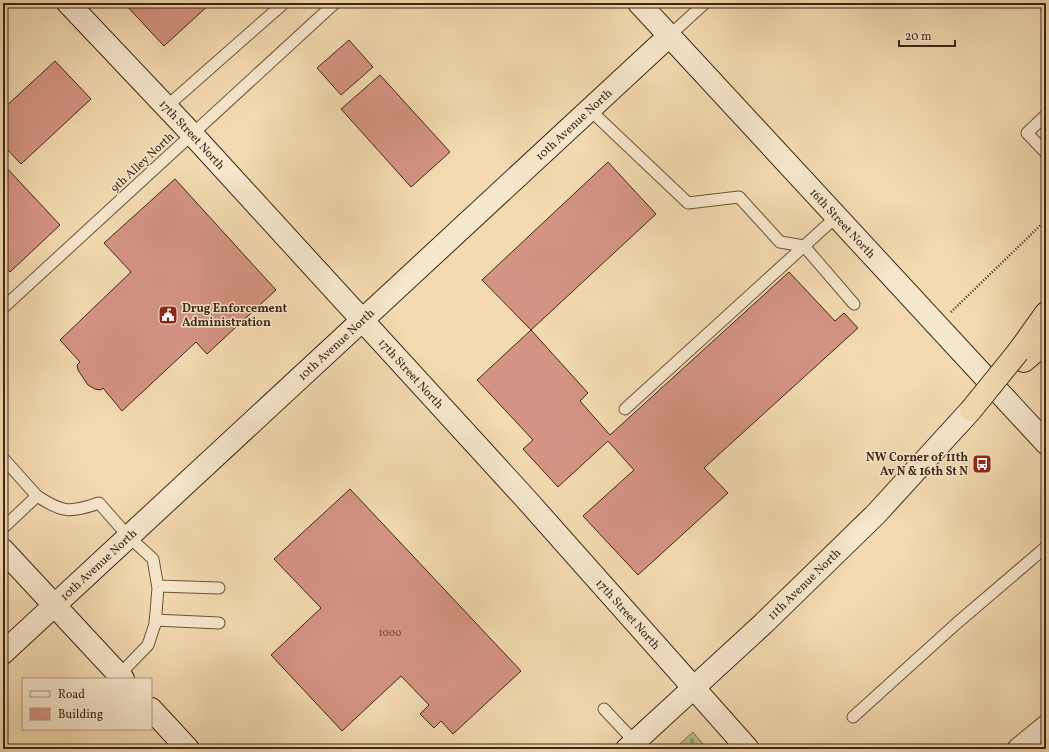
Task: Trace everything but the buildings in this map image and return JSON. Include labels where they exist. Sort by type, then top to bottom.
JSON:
[{"type":"highway","points":[[1021,357],[1046,313]]},
{"type":"highway","points":[[971,410],[1021,357],[1046,320]]},
{"type":"highway","points":[[1021,357],[1046,342]]},
{"type":"street","name":"17th Street North","points":[[68,3],[192,134],[361,321],[525,498],[693,689],[748,749]]},
{"type":"street","name":"16th Street North","points":[[639,3],[1046,443]]},
{"type":"street","name":"10th Avenue North","points":[[3,653],[669,36]]},
{"type":"street","name":"11th Avenue North","points":[[631,746],[764,623],[876,514],[971,410]]},
{"type":"street","points":[[3,550],[121,677]]},
{"type":"street","points":[[152,710],[188,749]]},
{"type":"street","points":[[1018,749],[1046,726]]},
{"type":"lane","points":[[166,107],[284,3]]},
{"type":"lane","name":"9th Alley North","points":[[3,308],[335,3]]},
{"type":"lane","points":[[669,36],[705,3]]},
{"type":"lane","points":[[590,110],[688,203],[739,197],[780,242],[804,246],[854,304]]},
{"type":"lane","points":[[1046,115],[1027,133],[1046,153]]},
{"type":"lane","points":[[625,409],[836,217]]},
{"type":"lane","points":[[3,458],[37,496],[56,508],[77,510],[99,503],[128,536],[153,559],[158,586],[155,620],[148,645],[121,677]]},
{"type":"lane","points":[[3,528],[37,496]]},
{"type":"lane","points":[[853,717],[957,623],[1046,547]]},
{"type":"lane","points":[[158,586],[219,588]]},
{"type":"lane","points":[[155,620],[219,623]]},
{"type":"lane","points":[[604,708],[631,746]]},
{"type":"path","points":[[937,326],[1046,220]]},
{"type":"green space","points":[[693,732],[707,749],[674,749]]},
{"type":"place","name":"Drug Enforcement Administration","points":[[168,315]]},
{"type":"place","name":"NW Corner of 11th Av N & 16th St N","points":[[982,464]]}]
